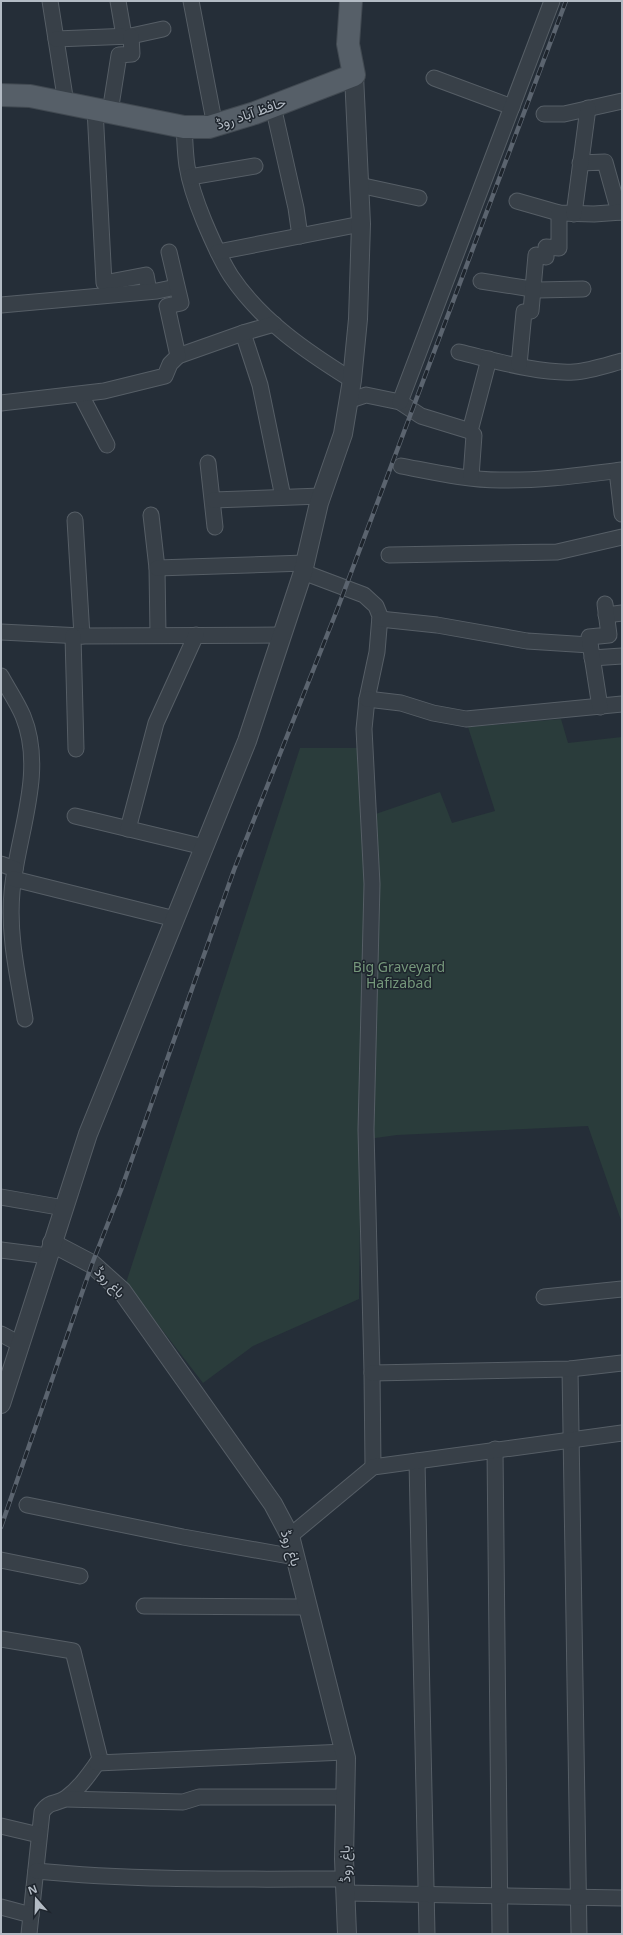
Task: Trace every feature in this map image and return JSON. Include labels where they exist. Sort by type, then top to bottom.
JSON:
[{"type":"main road","points":[[351,1],[348,44],[354,74]]},
{"type":"main road","name":"حافظ آباد روڈ","points":[[1,95],[30,96],[184,127],[215,126],[273,106],[354,74]]},
{"type":"street","points":[[50,1],[66,103]]},
{"type":"street","points":[[118,1],[132,54],[118,55],[102,110],[104,282],[146,275],[149,291]]},
{"type":"street","points":[[191,1],[215,126]]},
{"type":"street","points":[[400,402],[552,1]]},
{"type":"street","points":[[56,39],[128,36],[163,29]]},
{"type":"street","points":[[1,1404],[88,1134],[247,741],[304,568],[321,496],[343,434],[352,380],[358,319],[361,224],[354,74]]},
{"type":"street","points":[[434,78],[512,107]]},
{"type":"street","points":[[544,114],[564,114],[622,101]]},
{"type":"street","points":[[273,106],[296,208],[300,236]]},
{"type":"street","points":[[519,365],[524,312],[531,312],[536,255],[546,257],[546,247],[559,248],[566,213],[580,164],[588,108]]},
{"type":"street","points":[[184,127],[187,167],[196,202],[218,252],[231,276],[258,309],[274,324],[317,359],[352,380]]},
{"type":"street","points":[[517,201],[566,213],[621,212],[605,162],[580,164]]},
{"type":"street","points":[[190,176],[255,166]]},
{"type":"street","points":[[359,185],[419,198]]},
{"type":"street","points":[[218,252],[361,224]]},
{"type":"street","points":[[169,252],[176,287],[181,303],[167,306],[178,356]]},
{"type":"street","points":[[481,281],[533,289],[583,289]]},
{"type":"street","points":[[1,305],[149,291],[176,287]]},
{"type":"street","points":[[1,403],[104,391],[165,376],[170,364],[178,356],[243,333],[274,324]]},
{"type":"street","points":[[243,333],[260,385],[283,497]]},
{"type":"street","points":[[459,352],[489,360],[548,371],[574,372],[622,361]]},
{"type":"street","points":[[470,431],[489,360]]},
{"type":"street","points":[[81,394],[107,444]]},
{"type":"street","points":[[348,401],[366,395],[400,402],[421,416],[470,431],[474,435],[471,477]]},
{"type":"street","points":[[208,463],[215,527]]},
{"type":"street","points":[[401,466],[500,480],[619,471],[622,514]]},
{"type":"street","points":[[213,500],[321,496]]},
{"type":"street","points":[[151,514],[157,568],[158,635]]},
{"type":"street","points":[[75,520],[78,636],[76,749]]},
{"type":"street","points":[[389,555],[557,552],[622,537]]},
{"type":"street","points":[[157,568],[304,568],[364,595],[376,606],[380,619],[377,652],[367,699],[364,729],[372,884],[366,1130],[373,1467]]},
{"type":"street","points":[[600,707],[589,637],[609,635],[606,610],[622,613]]},
{"type":"street","points":[[380,619],[437,625],[622,656]]},
{"type":"street","points":[[1,632],[78,636],[281,635]]},
{"type":"street","points":[[128,829],[156,724],[196,635]]},
{"type":"street","points":[[1,676],[23,716],[29,740],[32,772],[27,816],[12,893],[12,944],[25,1019]]},
{"type":"street","points":[[367,699],[401,702],[433,713],[466,719],[622,704]]},
{"type":"street","points":[[75,816],[204,847]]},
{"type":"street","points":[[1,864],[15,874],[175,919]]},
{"type":"street","points":[[1,1198],[64,1208]]},
{"type":"street","points":[[1,1250],[50,1250]]},
{"type":"street","name":"باغ روڈ","points":[[50,1250],[92,1264],[122,1292],[273,1504],[290,1536],[345,1752],[345,1886],[347,1934]]},
{"type":"street","points":[[544,1297],[622,1289]]},
{"type":"street","points":[[1,1334],[20,1344]]},
{"type":"street","points":[[372,1373],[570,1369],[622,1363]]},
{"type":"street","points":[[570,1369],[573,1439],[579,1934]]},
{"type":"street","points":[[290,1536],[373,1467],[495,1449],[622,1433]]},
{"type":"street","points":[[495,1449],[500,1934]]},
{"type":"street","points":[[417,1461],[427,1934]]},
{"type":"street","points":[[27,1505],[182,1537],[295,1557]]},
{"type":"street","points":[[1,1560],[80,1576]]},
{"type":"street","points":[[144,1606],[308,1607]]},
{"type":"street","points":[[1,1639],[73,1651],[100,1759],[81,1785],[65,1799]]},
{"type":"street","points":[[97,1763],[345,1752]]},
{"type":"street","points":[[29,1934],[42,1812],[47,1805],[65,1799],[183,1802],[198,1797],[345,1796]]},
{"type":"street","points":[[1,1826],[39,1835]]},
{"type":"street","points":[[36,1871],[91,1876],[345,1886],[426,1893],[622,1898]]},
{"type":"street","points":[[1,1907],[31,1915]]},
{"type":"green space","name":"Big Graveyard Hafizabad","points":[[561,719],[568,743],[622,737],[622,1223],[588,1126],[397,1135],[361,1140],[359,1299],[253,1346],[203,1383],[126,1283],[300,748],[357,748],[361,819],[440,792],[452,823],[495,811],[468,727]]},
{"type":"railway","points":[[1,1527],[92,1264],[121,1190],[234,870],[337,610],[566,1]]}]
